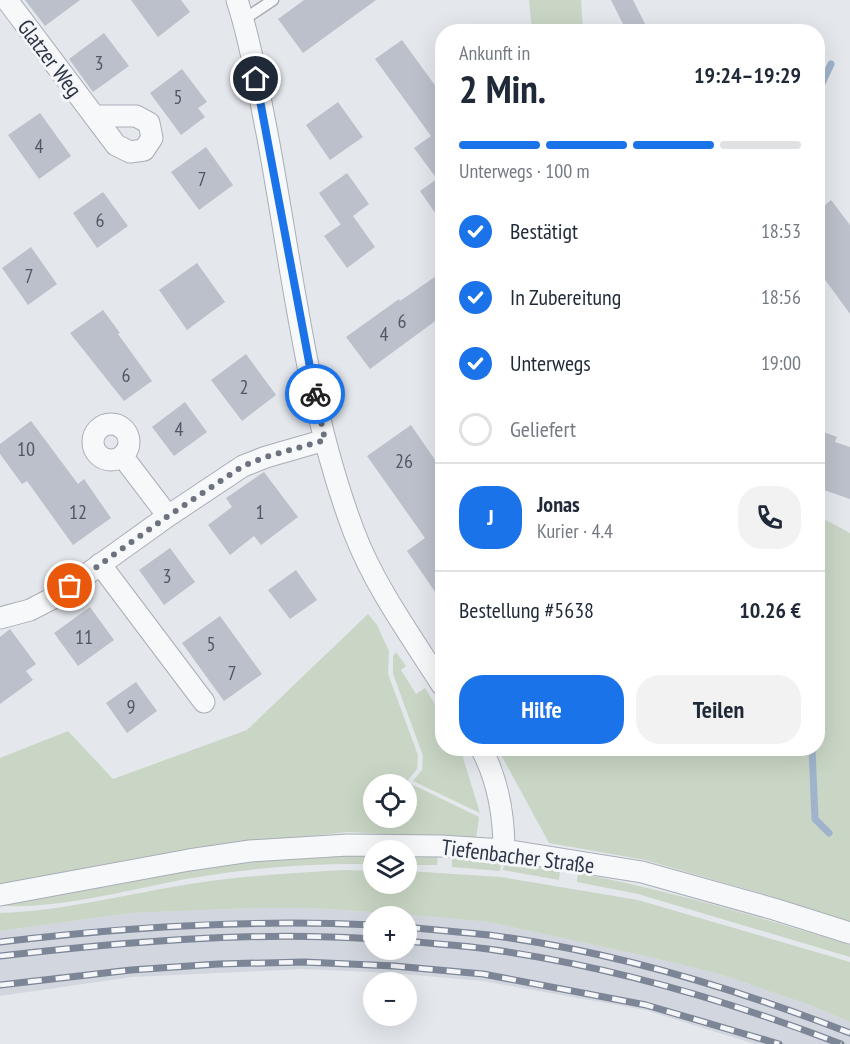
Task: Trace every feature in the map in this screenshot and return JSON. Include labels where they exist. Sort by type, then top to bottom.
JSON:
[{"type":"street","name":"Glatzer Weg","points":[[7,0],[94,116]]},
{"type":"street","points":[[237,0],[272,159],[308,362],[325,440],[354,532],[376,580],[435,674]]},
{"type":"street","points":[[0,618],[30,610],[55,597],[168,516],[243,466],[325,440]]},
{"type":"street","points":[[123,457],[168,516]]},
{"type":"street","points":[[100,564],[204,702]]},
{"type":"street","points":[[486,756],[501,803],[504,850]]},
{"type":"street","name":"Tiefenbacher Straße","points":[[0,895],[250,851],[348,845],[441,846],[504,850],[642,872],[850,933]]},
{"type":"lane","points":[[243,20],[273,0]]},
{"type":"shaded area","points":[[254,908],[363,911],[363,960],[417,960],[417,915],[489,922],[719,974],[810,1005],[850,1022],[850,1044],[755,1044],[645,1010],[483,981],[417,975],[417,972],[303,969],[132,977],[0,996],[0,931],[131,913]]},
{"type":"green space","points":[[529,0],[581,0],[583,24],[531,24]]},
{"type":"green space","points":[[825,520],[850,533],[850,922],[777,898],[645,860],[549,843],[502,756],[825,756]]},
{"type":"green space","points":[[368,614],[377,625],[389,651],[388,674],[418,755],[417,769],[413,774],[363,774],[363,828],[417,828],[417,787],[479,817],[476,839],[349,832],[251,842],[0,888],[0,758],[68,731],[113,779],[247,730]]},
{"type":"green space","points":[[396,652],[406,666],[401,670],[416,694],[425,688],[435,704],[435,756],[463,756],[480,813],[417,783],[417,776],[422,770],[423,756],[393,674],[393,656]]},
{"type":"green space","points":[[363,853],[363,864],[302,865],[233,872],[50,904],[4,906],[3,902],[191,866]]},
{"type":"green space","points":[[417,853],[438,854],[437,865],[417,865]]},
{"type":"green space","points":[[452,857],[501,862],[500,871],[452,867]]},
{"type":"green space","points":[[505,862],[560,871],[559,880],[503,870]]},
{"type":"green space","points":[[363,871],[363,894],[417,894],[417,872],[501,877],[638,900],[850,962],[850,1022],[810,1005],[719,974],[489,922],[417,915],[417,906],[363,906],[363,911],[254,908],[131,913],[0,931],[0,913],[71,906],[209,881],[267,875]]},
{"type":"green space","points":[[578,873],[647,888],[783,924],[850,945],[850,957],[638,894],[577,882]]},
{"type":"building","points":[[25,0],[80,0],[45,26]]},
{"type":"building","points":[[131,0],[181,0],[190,12],[158,37]]},
{"type":"building","points":[[304,0],[376,0],[303,53],[278,19]]},
{"type":"building","points":[[611,0],[633,0],[645,24],[623,24]]},
{"type":"building","points":[[104,33],[129,66],[93,92],[69,59]]},
{"type":"building","points":[[402,40],[435,85],[435,176],[414,148],[431,136],[375,59]]},
{"type":"building","points":[[182,69],[207,102],[198,108],[205,117],[181,135],[150,93]]},
{"type":"building","points":[[338,102],[363,137],[330,160],[306,125]]},
{"type":"building","points":[[40,113],[71,156],[39,179],[8,135]]},
{"type":"building","points":[[206,147],[233,185],[199,210],[171,172]]},
{"type":"building","points":[[347,173],[369,204],[341,225],[319,193]]},
{"type":"building","points":[[435,180],[435,213],[420,191]]},
{"type":"building","points":[[103,192],[128,226],[97,248],[73,213]]},
{"type":"building","points":[[831,200],[850,225],[850,314],[825,280],[825,205]]},
{"type":"building","points":[[353,216],[375,247],[347,268],[324,236]]},
{"type":"building","points":[[31,247],[57,284],[28,305],[2,268]]},
{"type":"building","points":[[197,263],[225,302],[187,330],[159,290]]},
{"type":"building","points":[[435,277],[435,321],[370,369],[346,337],[399,299],[400,301]]},
{"type":"building","points":[[103,310],[152,381],[124,401],[70,333]]},
{"type":"building","points":[[246,354],[276,395],[242,421],[211,380]]},
{"type":"building","points":[[185,402],[207,432],[174,456],[152,427]]},
{"type":"building","points":[[31,421],[78,484],[84,479],[111,518],[73,545],[27,481],[22,484],[0,454],[0,444]]},
{"type":"building","points":[[411,425],[435,460],[435,592],[407,551],[425,538],[367,456]]},
{"type":"building","points":[[825,433],[837,437],[835,442],[850,447],[850,499],[825,490]]},
{"type":"building","points":[[264,472],[298,517],[261,545],[254,536],[230,555],[208,525],[232,507],[226,498]]},
{"type":"building","points":[[170,548],[195,582],[164,605],[139,570]]},
{"type":"building","points":[[296,570],[317,600],[290,619],[268,590]]},
{"type":"building","points":[[90,607],[114,640],[78,666],[54,633]]},
{"type":"building","points":[[220,616],[262,674],[224,701],[182,643]]},
{"type":"building","points":[[10,629],[36,664],[26,671],[33,680],[0,704],[0,637]]},
{"type":"building","points":[[136,682],[157,711],[127,733],[106,703]]},
{"type":"waterway","points":[[825,77],[831,64]]},
{"type":"waterway","points":[[812,756],[815,819],[829,833]]},
{"type":"railway","points":[[0,942],[140,928],[280,923],[363,925]]},
{"type":"railway","points":[[417,928],[535,942],[627,961],[717,986],[850,1033]]},
{"type":"railway","points":[[0,956],[187,939],[280,936],[363,939]]},
{"type":"railway","points":[[417,942],[468,946],[533,956],[623,975],[711,999],[841,1044]]},
{"type":"railway","points":[[0,985],[131,970],[218,964],[304,962],[394,966],[483,974],[646,1005],[779,1044]]},
{"type":"way so far","points":[[70,586],[243,466],[325,440],[315,394]]},
{"type":"route","points":[[256,79],[315,394]]}]
